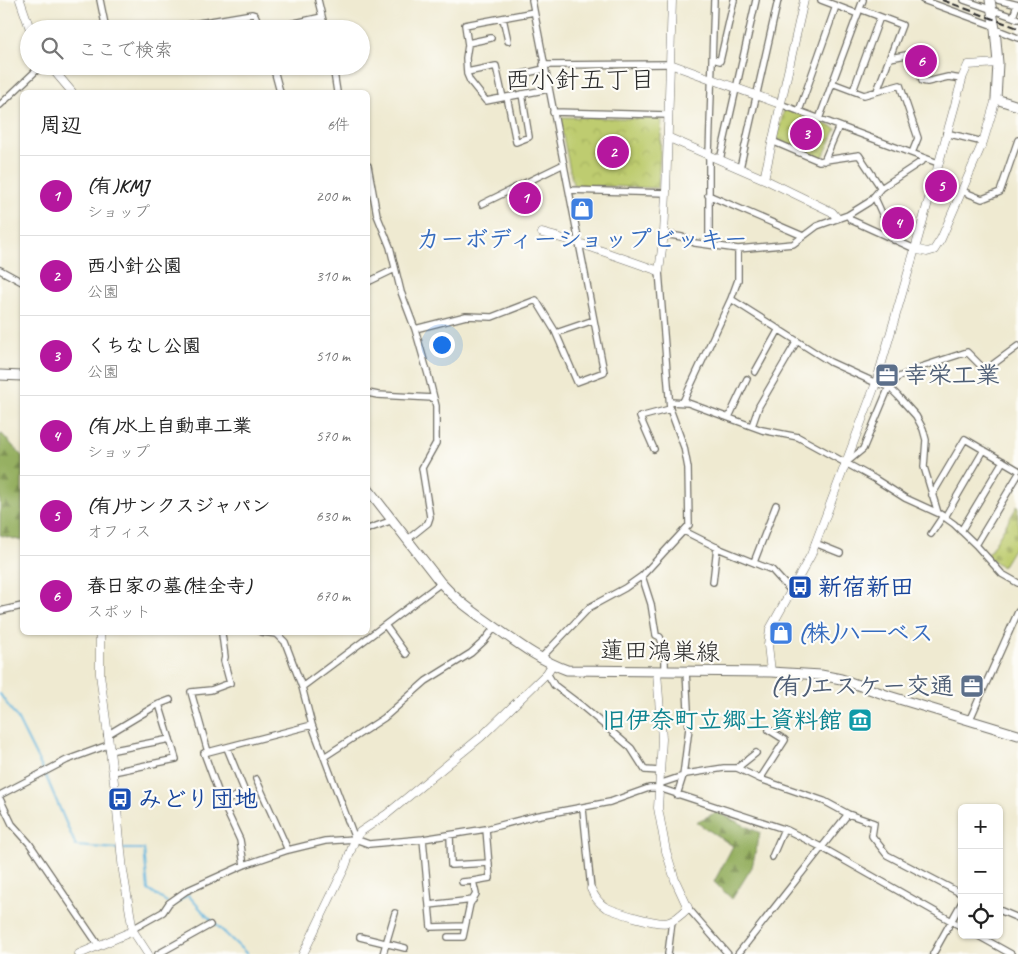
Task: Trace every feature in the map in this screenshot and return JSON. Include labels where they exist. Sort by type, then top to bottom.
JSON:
[{"type":"main road","points":[[990,0],[998,63],[996,99],[1018,106]]},
{"type":"main road","points":[[0,375],[20,376]]},
{"type":"main road","name":"蓮田鴻巣線","points":[[370,491],[441,584],[453,596],[540,659],[552,665],[567,670],[802,673],[842,679],[889,696],[1018,735]]},
{"type":"street","points":[[20,0],[27,20]]},
{"type":"street","points":[[100,0],[104,20]]},
{"type":"street","points":[[318,0],[323,20]]},
{"type":"street","points":[[415,329],[466,316],[492,317],[536,300],[556,333],[577,382],[604,372],[532,0]]},
{"type":"street","points":[[540,659],[590,608],[642,576],[689,525],[688,468],[684,447],[670,409],[659,271],[664,234],[666,193],[666,137],[672,0]]},
{"type":"street","points":[[709,245],[708,195],[714,0]]},
{"type":"street","points":[[713,59],[720,61],[734,0]]},
{"type":"street","points":[[720,160],[756,0]]},
{"type":"street","points":[[740,168],[778,0]]},
{"type":"street","points":[[764,179],[804,0]]},
{"type":"street","points":[[821,0],[902,25],[877,91]]},
{"type":"street","points":[[819,119],[863,0]]},
{"type":"street","points":[[923,0],[1018,38]]},
{"type":"street","points":[[964,0],[1016,18],[1017,5],[998,0]]},
{"type":"street","points":[[798,111],[836,6]]},
{"type":"street","points":[[534,12],[465,25],[468,43],[467,72],[470,81],[486,101],[549,88]]},
{"type":"street","points":[[217,20],[252,14],[255,15],[257,20]]},
{"type":"street","points":[[308,20],[322,17]]},
{"type":"street","points":[[853,92],[880,17]]},
{"type":"street","points":[[503,18],[508,41]]},
{"type":"street","points":[[468,43],[491,38]]},
{"type":"street","points":[[890,58],[917,54],[922,81],[927,82],[948,77],[962,79]]},
{"type":"street","points":[[771,672],[768,645],[770,629],[811,555],[876,383],[962,79],[968,66],[998,63]]},
{"type":"street","points":[[518,75],[544,67],[670,64],[938,163]]},
{"type":"street","points":[[467,72],[496,66],[516,142],[529,137],[522,94]]},
{"type":"street","points":[[0,105],[31,75]]},
{"type":"street","points":[[60,75],[71,90]]},
{"type":"street","points":[[275,75],[279,90]]},
{"type":"street","points":[[334,75],[337,90]]},
{"type":"street","points":[[832,83],[864,96],[900,85],[918,138],[912,153]]},
{"type":"street","points":[[848,215],[850,220],[915,249],[927,252],[934,250],[983,142],[996,99]]},
{"type":"street","points":[[553,112],[668,115]]},
{"type":"street","points":[[824,161],[839,126]]},
{"type":"street","points":[[946,133],[983,142]]},
{"type":"street","points":[[666,137],[764,179],[832,212],[837,218]]},
{"type":"street","points":[[772,141],[819,161],[859,155],[881,188]]},
{"type":"street","points":[[962,191],[982,199],[1000,192],[1018,141]]},
{"type":"street","points":[[664,234],[682,237],[696,243],[738,249],[793,244],[817,226],[848,215],[869,202],[881,188],[926,159]]},
{"type":"street","points":[[482,204],[564,164]]},
{"type":"street","points":[[370,177],[377,215],[390,247],[401,292],[430,378],[436,406],[436,443],[422,468],[430,518],[428,523],[408,539]]},
{"type":"street","points":[[569,190],[666,193]]},
{"type":"street","points":[[708,195],[803,236]]},
{"type":"street","points":[[874,196],[894,240]]},
{"type":"street","points":[[542,233],[659,271]]},
{"type":"street","points":[[683,402],[738,280],[738,249]]},
{"type":"street","points":[[370,281],[395,269]]},
{"type":"street","points":[[0,270],[20,281]]},
{"type":"street","points":[[731,299],[830,362],[889,387],[916,416],[923,429],[926,440],[924,467],[932,495],[942,515]]},
{"type":"street","points":[[556,333],[594,320]]},
{"type":"street","points":[[755,372],[779,329]]},
{"type":"street","points":[[752,426],[759,406],[797,341]]},
{"type":"street","points":[[846,463],[863,449],[889,387],[897,378],[918,368],[967,352],[983,368],[988,368],[1018,346]]},
{"type":"street","points":[[728,417],[747,380]]},
{"type":"street","points":[[370,394],[378,396],[434,398]]},
{"type":"street","points":[[670,402],[688,403],[762,430],[798,437],[875,479],[905,498],[942,515],[976,545],[1002,574],[1018,583]]},
{"type":"street","points":[[654,450],[640,416],[670,409]]},
{"type":"street","points":[[932,495],[965,439],[1018,470]]},
{"type":"street","points":[[931,534],[984,450]]},
{"type":"street","points":[[961,531],[1003,461]]},
{"type":"street","points":[[976,545],[1018,475]]},
{"type":"street","points":[[754,562],[776,505]]},
{"type":"street","points":[[370,528],[393,520]]},
{"type":"street","points":[[684,531],[772,570],[791,591]]},
{"type":"street","points":[[815,543],[840,553]]},
{"type":"street","points":[[713,582],[717,547]]},
{"type":"street","points":[[642,576],[651,604],[656,635],[660,637],[665,651],[661,671],[662,739],[658,808],[666,851],[675,880],[688,908],[728,954]]},
{"type":"street","points":[[302,687],[441,584]]},
{"type":"street","points":[[0,611],[20,606]]},
{"type":"street","points":[[970,719],[1018,612]]},
{"type":"street","points":[[385,625],[406,654]]},
{"type":"street","points":[[324,758],[384,718],[426,681],[471,653],[495,627]]},
{"type":"street","points":[[100,635],[100,674],[113,772],[123,871],[134,931],[148,954]]},
{"type":"street","points":[[208,752],[191,692],[210,690],[230,682],[224,661],[226,657],[222,635]]},
{"type":"street","points":[[279,635],[282,637],[289,651],[302,687],[312,725],[355,839]]},
{"type":"street","points":[[304,954],[345,867],[355,839],[360,832],[387,814],[481,738],[547,673],[552,665]]},
{"type":"street","points":[[677,795],[683,776],[689,728],[686,671]]},
{"type":"street","points":[[547,673],[554,685],[584,707],[631,748],[645,770],[660,771]]},
{"type":"street","points":[[107,735],[159,704],[170,700]]},
{"type":"street","points":[[113,772],[176,760],[159,704]]},
{"type":"street","points":[[244,865],[240,840],[204,753],[312,725]]},
{"type":"street","points":[[760,779],[785,740],[769,730]]},
{"type":"street","points":[[0,795],[67,760],[109,748],[170,739]]},
{"type":"street","points":[[223,802],[246,792],[227,748]]},
{"type":"street","points":[[737,768],[756,753]]},
{"type":"street","points":[[79,954],[134,931],[136,926],[163,912],[169,903],[186,891],[244,865],[288,850],[325,841],[355,839],[369,844],[423,839],[486,829],[535,816],[583,809],[659,786],[686,774],[724,768],[737,768],[760,779],[824,801],[848,814],[874,823],[872,836],[887,855],[958,892]]},
{"type":"street","points":[[256,779],[288,850]]},
{"type":"street","points":[[659,786],[677,795],[784,829],[821,847],[958,924]]},
{"type":"street","points":[[0,799],[12,824],[29,843],[99,946]]},
{"type":"street","points":[[583,809],[591,889],[604,906],[654,922],[667,923],[688,908]]},
{"type":"street","points":[[738,954],[848,814]]},
{"type":"street","points":[[462,882],[490,878],[486,829]]},
{"type":"street","points":[[772,856],[784,829]]},
{"type":"street","points":[[450,835],[451,865],[489,864]]},
{"type":"street","points":[[423,839],[431,927],[465,926]]},
{"type":"street","points":[[448,937],[463,936],[470,904],[476,894],[473,881]]},
{"type":"street","points":[[429,905],[472,900]]},
{"type":"street","points":[[933,954],[958,909]]},
{"type":"street","points":[[1003,912],[1018,918]]},
{"type":"street","points":[[384,954],[395,913]]},
{"type":"street","points":[[668,954],[672,921]]},
{"type":"street","points":[[158,954],[210,925]]},
{"type":"street","points":[[360,937],[388,942],[405,948]]},
{"type":"street","points":[[984,939],[1011,954]]},
{"type":"green space","points":[[786,109],[836,129],[823,157],[820,158],[778,141],[777,138],[784,110]]},
{"type":"green space","points":[[559,117],[662,119],[658,188],[573,185]]},
{"type":"green space","points":[[2,434],[20,454],[20,540],[0,535],[0,435]]},
{"type":"green space","points":[[1018,505],[1018,541],[1002,567],[987,556]]},
{"type":"green space","points":[[717,812],[760,833],[752,867],[732,899],[714,882],[733,846],[696,822]]},
{"type":"waterway","points":[[0,694],[17,718],[43,770]]},
{"type":"waterway","points":[[45,774],[76,846],[118,849]]},
{"type":"waterway","points":[[123,849],[144,849],[148,890],[167,902]]},
{"type":"waterway","points":[[171,904],[173,905],[188,895],[247,954]]},
{"type":"railway","points":[[942,0],[1018,28]]},
{"type":"place","name":"春日家の墓(桂全寺)","points":[[921,61]]},
{"type":"place","name":"くちなし公園","points":[[806,134]]},
{"type":"place","name":"西小針公園","points":[[613,152]]},
{"type":"place","name":"(有)サンクスジャパン","points":[[941,186]]},
{"type":"place","name":"(有)KMJ","points":[[525,198]]},
{"type":"place","name":"カーボディーショップビッキー","points":[[582,209]]},
{"type":"place","name":"(有)水上自動車工業","points":[[898,223]]},
{"type":"place","name":"幸栄工業","points":[[887,375]]},
{"type":"place","name":"新宿新田","points":[[800,587]]},
{"type":"place","name":"(株)ハ―ベス","points":[[781,633]]},
{"type":"place","name":"(有)エスケー交通","points":[[972,686]]},
{"type":"place","name":"旧伊奈町立郷土資料館","points":[[860,720]]},
{"type":"place","name":"みどり団地","points":[[120,799]]},
{"type":"district","name":"西小針五丁目","points":[[580,80]]}]
